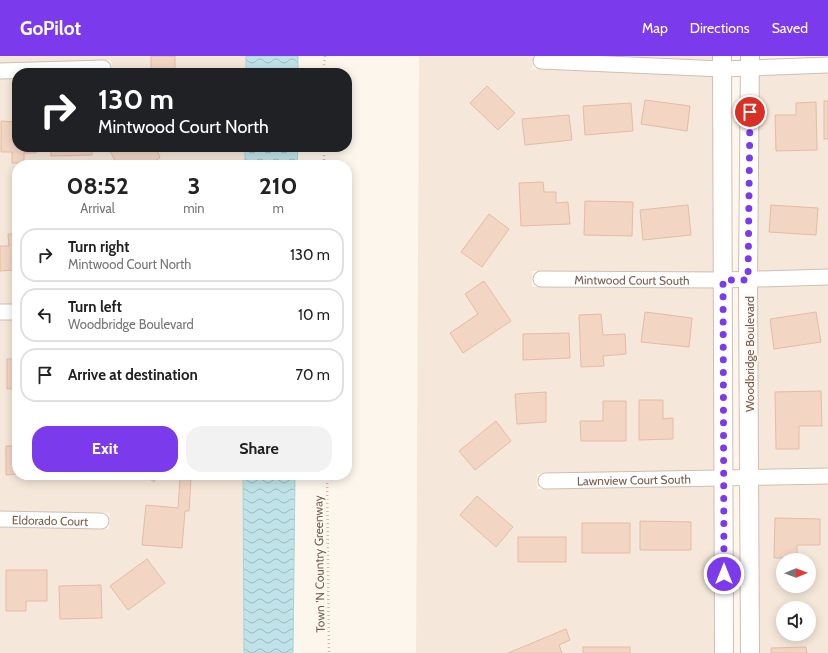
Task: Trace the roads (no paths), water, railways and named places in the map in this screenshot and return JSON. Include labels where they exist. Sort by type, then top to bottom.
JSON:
[{"type":"street","points":[[541,61],[750,61],[828,66]]},
{"type":"street","name":"Woodbridge Boulevard","points":[[750,61],[748,280],[750,653]]},
{"type":"street","points":[[722,62],[724,653]]},
{"type":"street","points":[[0,71],[12,71]]},
{"type":"street","name":"Mintwood Court South","points":[[540,279],[748,280],[828,277]]},
{"type":"street","points":[[0,312],[12,312]]},
{"type":"street","name":"Lawnview Court South","points":[[546,481],[828,476]]},
{"type":"street","name":"Eldorado Court","points":[[0,519],[101,521]]},
{"type":"water","points":[[246,56],[298,56],[298,68],[246,68]]},
{"type":"water","points":[[245,152],[298,152],[297,160],[245,160]]},
{"type":"water","points":[[243,480],[295,480],[293,653],[244,653]]}]
